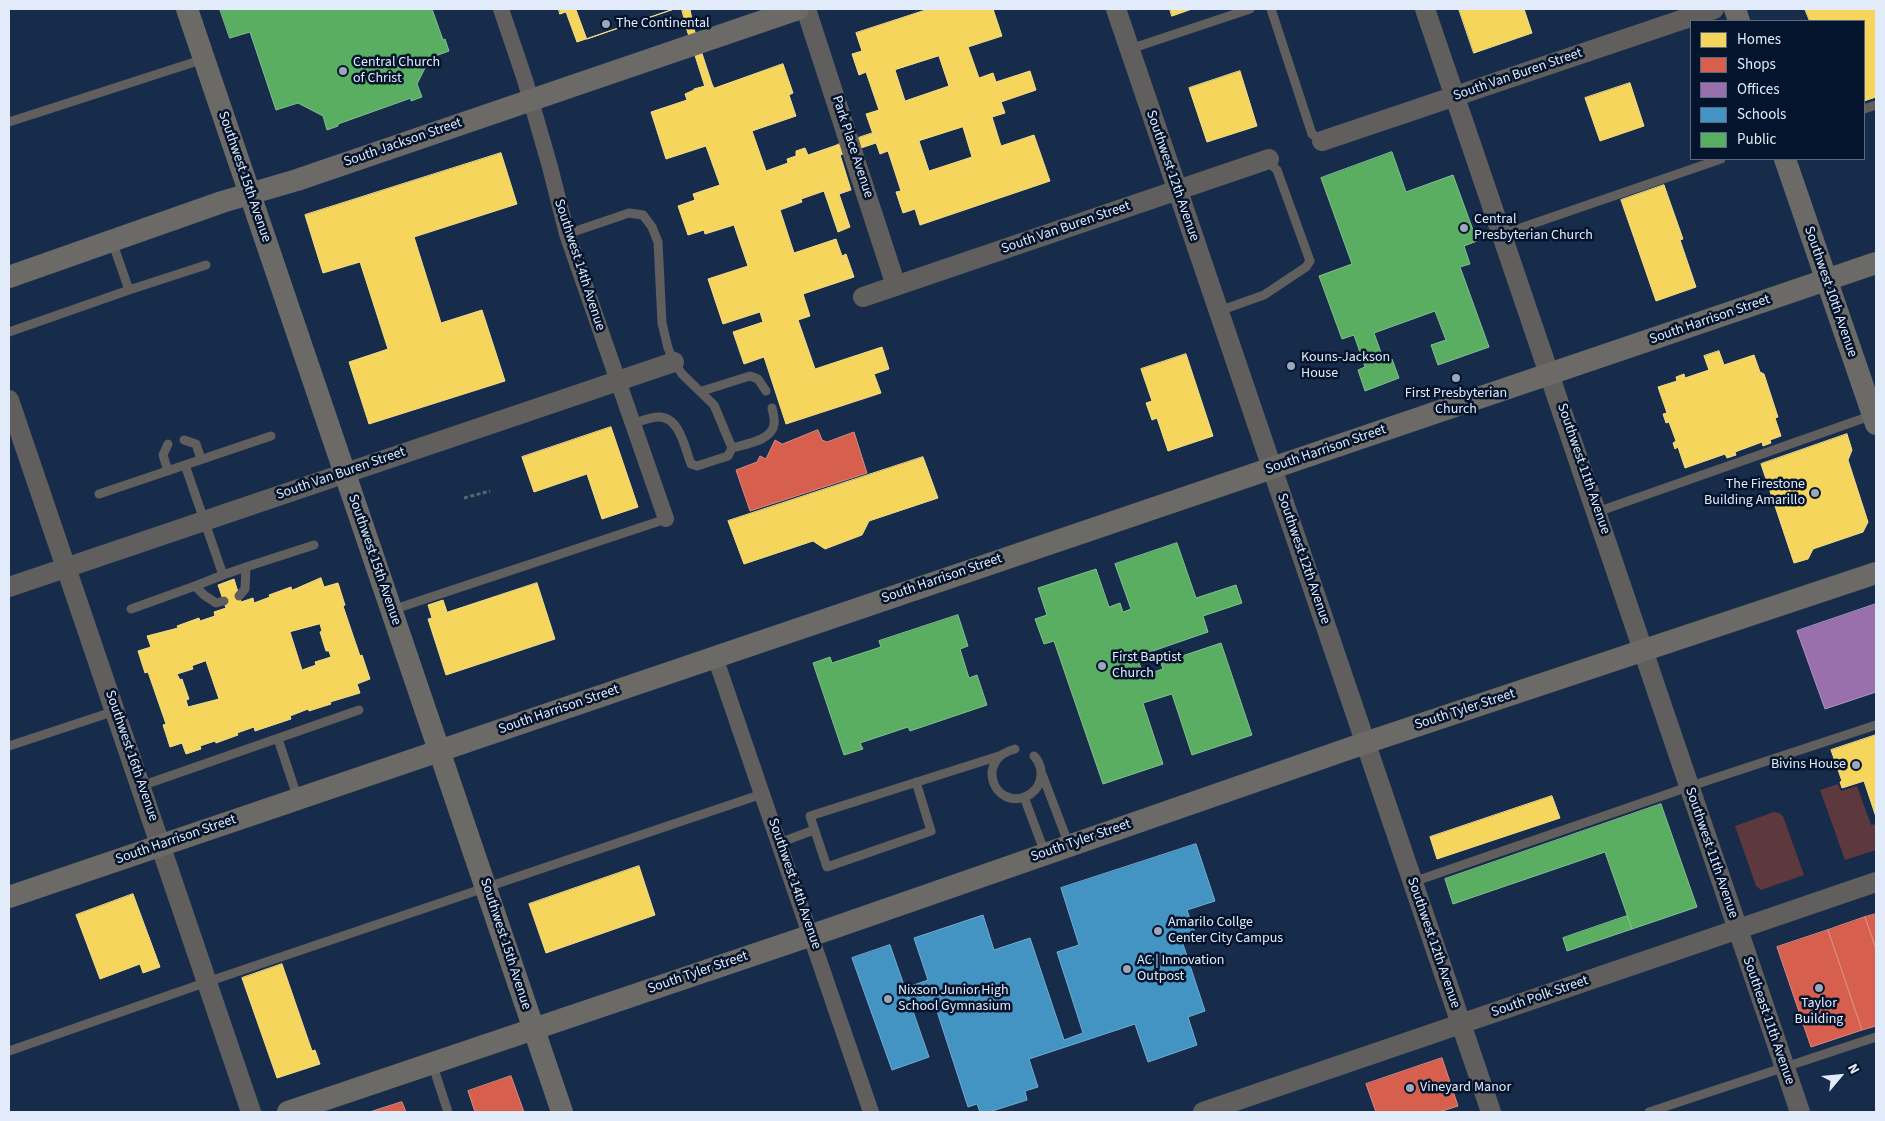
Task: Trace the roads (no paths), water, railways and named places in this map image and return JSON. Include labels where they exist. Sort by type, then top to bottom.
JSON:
[{"type":"main road","name":"Southwest 15th Avenue","points":[[187,9],[562,1112]]},
{"type":"main road","name":"South Jackson Street","points":[[9,277],[222,202],[297,180],[798,9]]},
{"type":"main road","name":"Southwest 10th Avenue","points":[[1785,160],[1875,418]]},
{"type":"main road","name":"South Harrison Street","points":[[9,897],[1876,263]]},
{"type":"main road","name":"South Tyler Street","points":[[288,1112],[811,935],[1365,743],[1876,572]]},
{"type":"street","name":"Southwest 14th Avenue","points":[[501,9],[550,167],[567,234],[666,520]]},
{"type":"street","name":"Park Place Avenue","points":[[806,9],[896,286]]},
{"type":"street","name":"Southwest 12th Avenue","points":[[1116,9],[1491,1112]]},
{"type":"street","name":"Southwest 11th Avenue","points":[[1426,9],[1551,374],[1737,929]]},
{"type":"street","name":"South Van Buren Street","points":[[1322,141],[1714,9]]},
{"type":"street","name":"South Van Buren Street","points":[[863,298],[1268,159]]},
{"type":"street","name":"South Van Buren Street","points":[[9,587],[674,362]]},
{"type":"street","name":"Southwest 16th Avenue","points":[[9,400],[14,433],[66,568],[251,1112]]},
{"type":"street","name":"Southwest 14th Avenue","points":[[716,657],[871,1112]]},
{"type":"street","name":"South Polk Street","points":[[1203,1112],[1876,882]]},
{"type":"street","name":"Southeast 11th Avenue","points":[[1737,929],[1800,1112]]},
{"type":"lane","points":[[1130,49],[1250,9]]},
{"type":"lane","points":[[1271,9],[1312,134],[1322,141]]},
{"type":"lane","points":[[9,122],[204,59]]},
{"type":"lane","points":[[1218,311],[1264,294],[1306,267],[1310,261],[1277,170],[1268,159]]},
{"type":"lane","points":[[1503,234],[1718,160]]},
{"type":"lane","points":[[567,234],[629,213],[643,215],[652,227],[658,242],[662,323],[668,348],[682,374],[702,391],[714,405],[732,448]]},
{"type":"lane","points":[[112,241],[129,290]]},
{"type":"lane","points":[[9,332],[206,265]]},
{"type":"lane","points":[[702,391],[750,376],[758,379],[766,391]]},
{"type":"lane","points":[[632,424],[661,417],[672,421],[678,430],[691,464],[697,466],[728,456],[732,448],[764,437],[770,433],[774,424],[772,408]]},
{"type":"lane","points":[[1597,512],[1875,418]]},
{"type":"lane","points":[[99,494],[271,436]]},
{"type":"lane","points":[[184,440],[196,444],[201,460]]},
{"type":"lane","points":[[168,444],[163,455],[168,470]]},
{"type":"lane","points":[[185,465],[222,575]]},
{"type":"lane","points":[[392,610],[666,520]]},
{"type":"lane","points":[[131,609],[222,575],[314,545]]},
{"type":"lane","points":[[239,596],[245,589],[246,567]]},
{"type":"lane","points":[[196,586],[204,595],[216,603],[224,601]]},
{"type":"lane","points":[[141,786],[360,710]]},
{"type":"lane","points":[[9,746],[115,711]]},
{"type":"lane","points":[[1412,882],[1688,787],[1876,725]]},
{"type":"lane","points":[[278,738],[298,799]]},
{"type":"lane","points":[[916,782],[931,831],[827,867],[810,816],[916,782],[999,756],[1005,751],[1015,748]]},
{"type":"lane","points":[[999,756],[992,770],[995,786],[1006,796],[1014,798],[1024,797],[1036,789],[1042,774]]},
{"type":"lane","points":[[1034,756],[1040,765],[1070,845]]},
{"type":"lane","points":[[9,1051],[762,794]]},
{"type":"lane","points":[[1024,797],[1045,854]]},
{"type":"lane","points":[[780,843],[814,830]]},
{"type":"lane","points":[[1649,1112],[1876,1037]]},
{"type":"lane","points":[[432,1063],[448,1112]]},
{"type":"place","name":"The Continental","points":[[606,24]]},
{"type":"place","name":"Central Church of Christ","points":[[343,71]]},
{"type":"place","name":"Central Presbyterian Church","points":[[1464,228]]},
{"type":"place","name":"Kouns-Jackson House","points":[[1291,366]]},
{"type":"place","name":"First Presbyterian Church","points":[[1456,378]]},
{"type":"place","name":"The Firestone Building Amarillo","points":[[1815,493]]},
{"type":"place","name":"First Baptist Church","points":[[1102,666]]},
{"type":"place","name":"Bivins House","points":[[1856,765]]},
{"type":"place","name":"Amarilo Collge Center City Campus","points":[[1158,931]]},
{"type":"place","name":"AC | Innovation Outpost","points":[[1127,969]]},
{"type":"place","name":"Taylor Building","points":[[1819,988]]},
{"type":"place","name":"Nixson Junior High School Gymnasium","points":[[888,999]]},
{"type":"place","name":"Vineyard Manor","points":[[1410,1088]]}]
